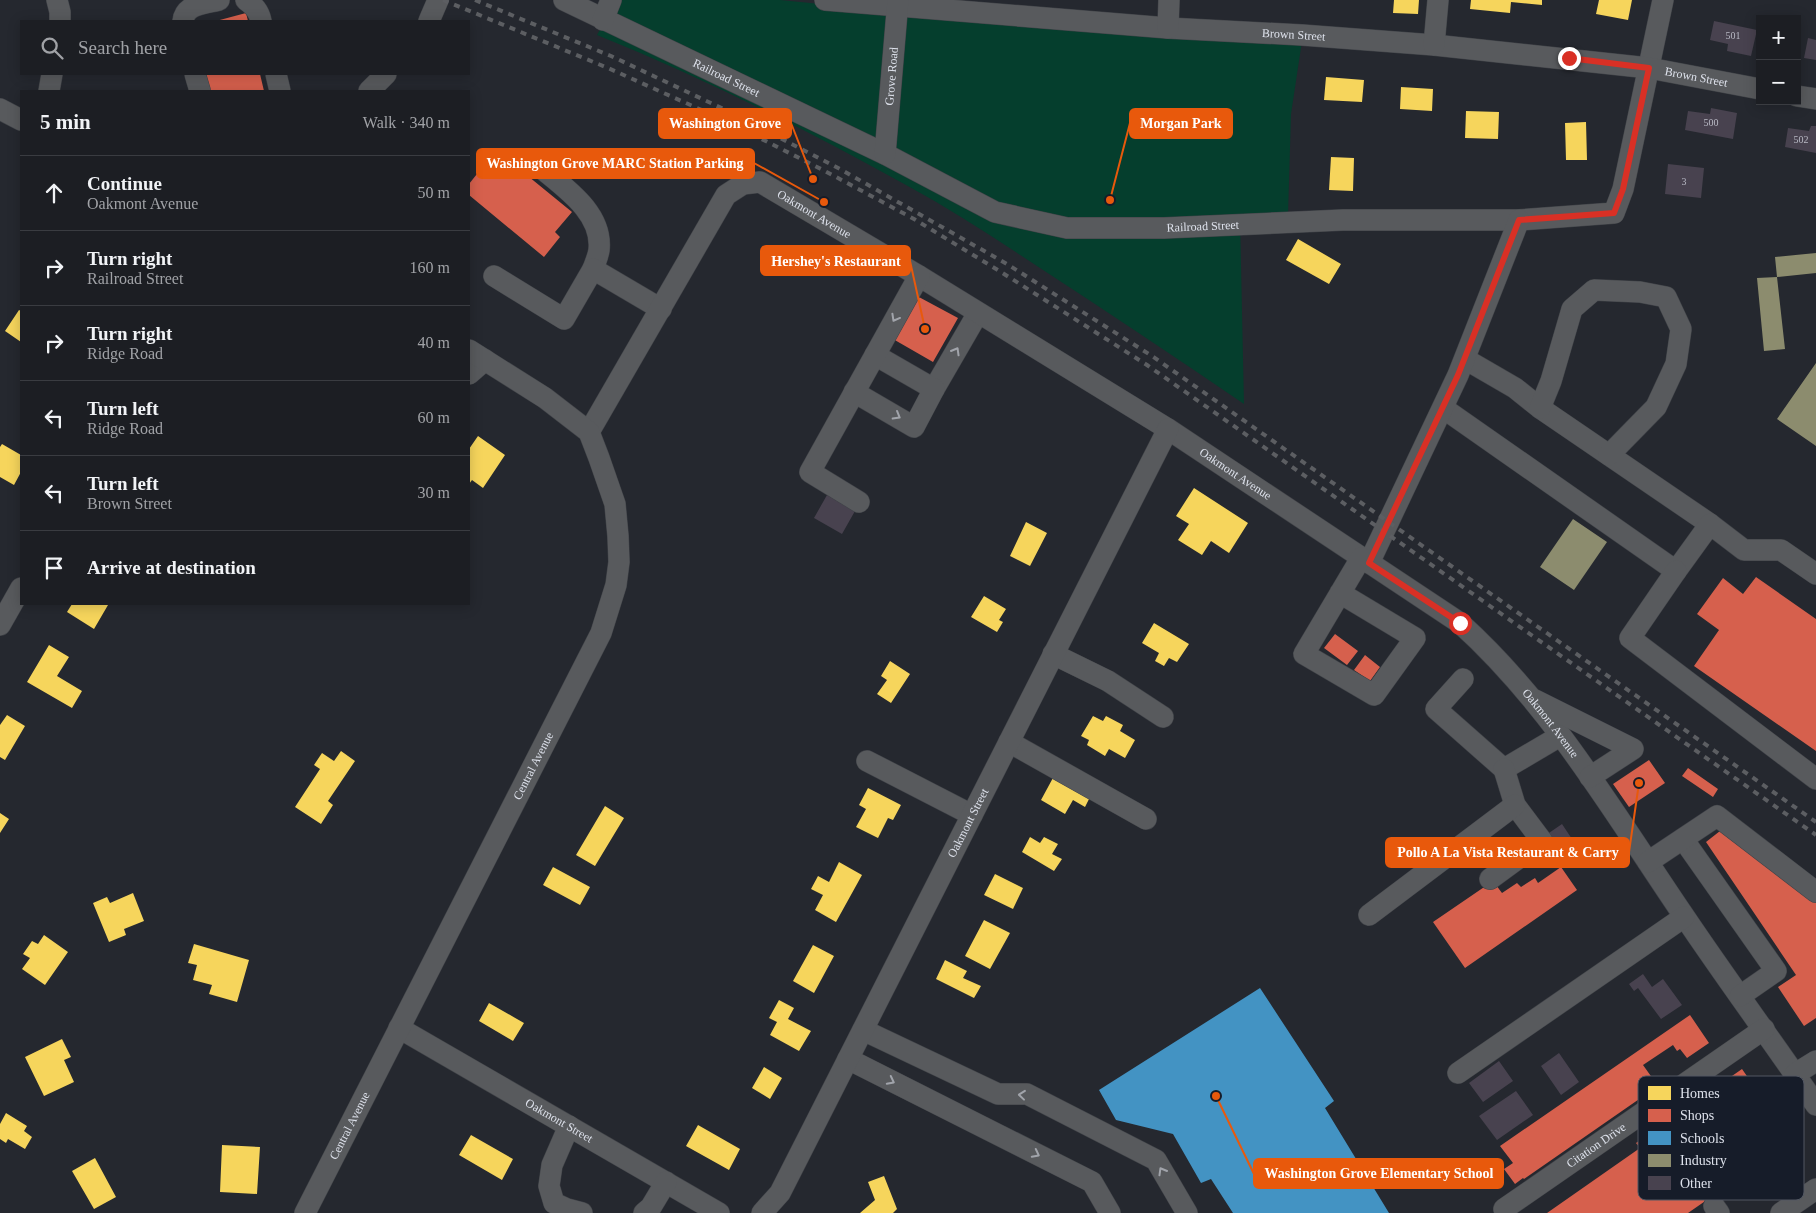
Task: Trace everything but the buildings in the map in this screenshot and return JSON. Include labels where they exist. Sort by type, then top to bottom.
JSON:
[{"type":"street","points":[[57,0],[60,20]]},
{"type":"street","points":[[183,20],[186,12],[192,7],[219,0]]},
{"type":"street","points":[[246,0],[254,5],[261,20]]},
{"type":"street","name":"Railroad Street","points":[[564,0],[885,154],[995,212],[1067,228],[1164,228],[1343,220],[1519,220],[1614,213],[1623,189],[1649,68]]},
{"type":"street","points":[[603,20],[611,0]]},
{"type":"street","name":"Brown Street","points":[[824,0],[898,3],[1168,28],[1302,35],[1434,45],[1649,68],[1756,88]]},
{"type":"street","points":[[1168,28],[1169,0]]},
{"type":"street","points":[[1434,45],[1438,0]]},
{"type":"street","points":[[1649,68],[1663,0]]},
{"type":"street","name":"Grove Road","points":[[885,154],[898,3]]},
{"type":"street","points":[[49,90],[52,75]]},
{"type":"street","points":[[196,75],[200,90]]},
{"type":"street","points":[[276,75],[280,90]]},
{"type":"street","points":[[370,90],[385,75]]},
{"type":"street","points":[[1801,97],[1816,99]]},
{"type":"street","points":[[0,109],[20,119]]},
{"type":"street","points":[[494,276],[564,319],[593,269],[599,250],[597,231],[590,216],[576,196],[540,167]]},
{"type":"street","name":"Oakmont Avenue","points":[[589,432],[726,195],[743,184],[760,182],[978,312],[1168,429],[1460,623],[1487,648],[1533,698],[1590,777],[1684,917],[1795,1074]]},
{"type":"street","points":[[1340,593],[1415,638],[1374,695],[1304,654],[1340,593],[1365,561],[1443,408],[1465,359],[1519,220]]},
{"type":"street","points":[[593,269],[661,309]]},
{"type":"street","points":[[859,502],[810,472],[918,276]]},
{"type":"street","points":[[1540,408],[1551,381],[1572,309],[1594,290],[1640,292],[1666,298],[1681,329],[1676,364],[1656,407],[1609,455]]},
{"type":"street","points":[[854,392],[914,427],[978,312]]},
{"type":"street","points":[[875,355],[934,389]]},
{"type":"street","points":[[1465,359],[1515,388],[1540,408],[1710,524],[1744,550],[1781,550],[1816,574]]},
{"type":"street","points":[[474,362],[545,398],[589,432]]},
{"type":"street","points":[[1443,408],[1676,571]]},
{"type":"street","name":"Oakmont Street","points":[[762,1213],[780,1193],[1168,429]]},
{"type":"street","name":"Central Avenue","points":[[305,1213],[601,633],[616,585],[619,562],[618,536],[615,504],[589,432]]},
{"type":"street","points":[[1710,524],[1630,638],[1816,779]]},
{"type":"street","points":[[0,625],[20,590]]},
{"type":"street","points":[[1053,654],[1108,680],[1163,717]]},
{"type":"street","points":[[1463,679],[1436,708],[1504,769],[1516,805],[1542,841],[1490,879]]},
{"type":"street","points":[[1533,698],[1632,749],[1590,777]]},
{"type":"street","points":[[1504,769],[1560,736]]},
{"type":"street","points":[[1009,742],[1146,819]]},
{"type":"street","points":[[867,762],[972,815]]},
{"type":"street","points":[[1370,915],[1516,805]]},
{"type":"street","points":[[1648,862],[1717,816],[1816,892]]},
{"type":"street","points":[[1683,839],[1776,971],[1740,996]]},
{"type":"street","points":[[1458,1073],[1684,917]]},
{"type":"street","name":"Oakmont Street","points":[[400,1028],[666,1182],[684,1204],[719,1213]]},
{"type":"street","name":"Citation Drive","points":[[1696,1076],[1764,1029]]},
{"type":"street","points":[[862,1030],[998,1094],[1027,1094],[1156,1160],[1187,1213]]},
{"type":"street","points":[[848,1059],[1092,1182],[1110,1213]]},
{"type":"street","points":[[1795,1074],[1816,1061]]},
{"type":"street","name":"Oakmont Avenue","points":[[1804,1087],[1816,1105]]},
{"type":"street","name":"Citation Drive","points":[[1504,1209],[1638,1116]]},
{"type":"street","points":[[570,1126],[552,1165],[549,1186],[554,1203],[582,1213]]},
{"type":"street","points":[[644,1213],[651,1207],[666,1182]]},
{"type":"street","points":[[1781,1213],[1799,1200]]},
{"type":"green space","points":[[616,0],[780,0],[891,11],[1302,41],[1291,114],[1288,215],[1240,219],[1244,404],[1007,246],[923,195],[754,105],[637,51],[597,35]]},
{"type":"railway","points":[[443,0],[608,68],[726,121],[914,219],[1147,365],[1816,835]]},
{"type":"railway","points":[[475,0],[611,56],[732,113],[840,169],[1007,264],[1152,356],[1816,822]]},
{"type":"place","name":"Washington Grove","points":[[813,179]]},
{"type":"place","name":"Morgan Park","points":[[1110,200]]},
{"type":"place","name":"Washington Grove MARC Station Parking","points":[[824,202]]},
{"type":"place","name":"Hershey's Restaurant","points":[[925,329]]},
{"type":"place","name":"Pollo A La Vista Restaurant & Carry","points":[[1639,783]]},
{"type":"place","name":"Washington Grove Elementary School","points":[[1216,1096]]},
{"type":"route","points":[[1460,623],[1369,563],[1458,375],[1519,220],[1614,213],[1623,189],[1649,68],[1569,58]]}]
